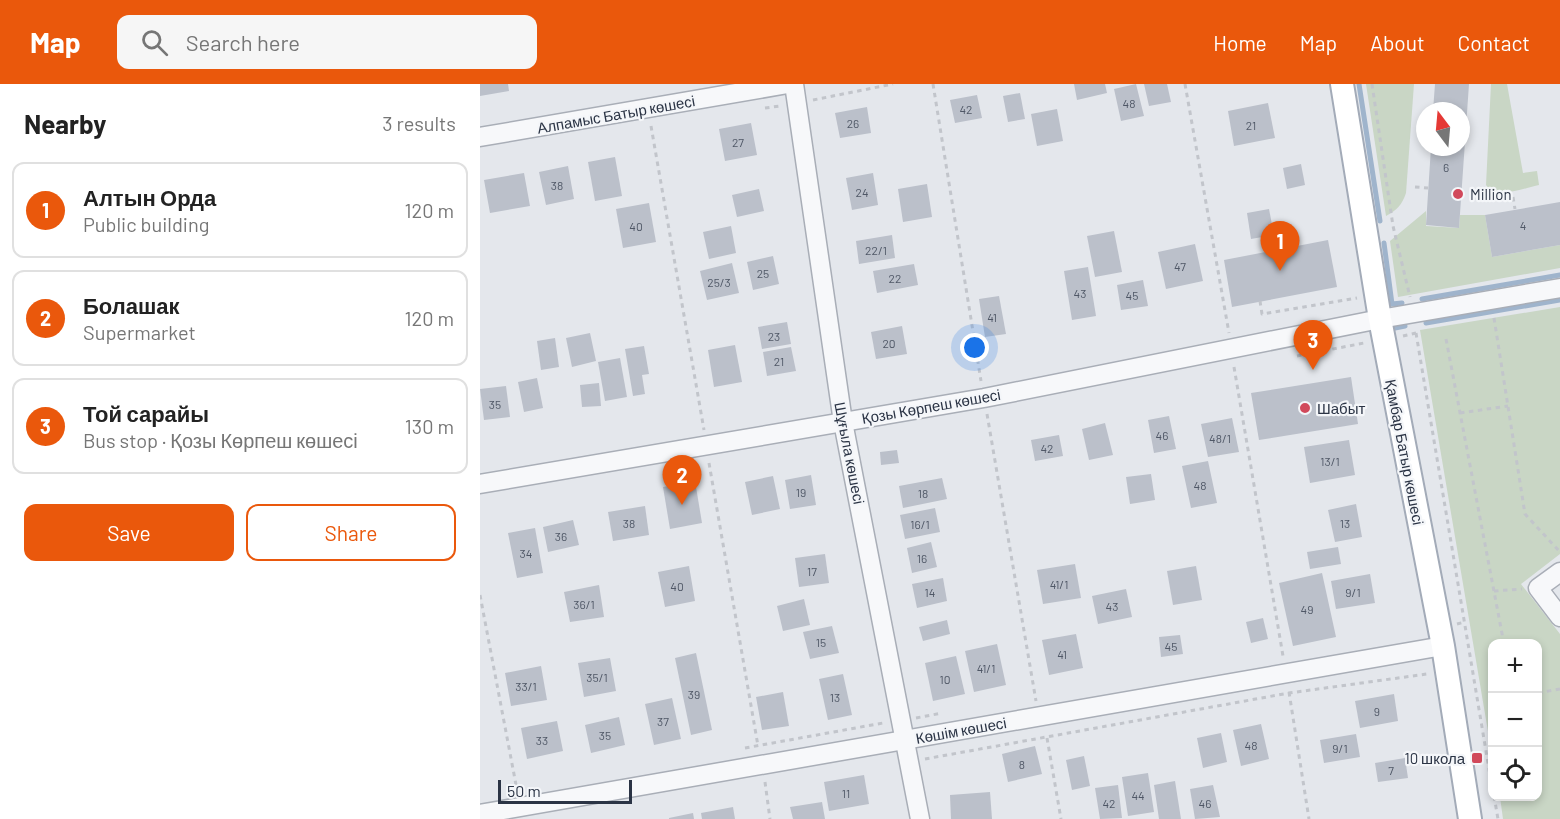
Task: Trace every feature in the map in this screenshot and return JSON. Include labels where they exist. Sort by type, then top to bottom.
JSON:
[{"type":"main road","name":"Қамбар Батыр көшесі","points":[[1342,84],[1380,319],[1443,646],[1470,819]]},
{"type":"street","name":"Алпамыс Батыр көшесі","points":[[480,137],[788,84]]},
{"type":"street","name":"Шұғыла көшесі","points":[[794,84],[843,422],[920,819]]},
{"type":"street","name":"Қозы Көрпеш көшесі","points":[[480,484],[984,398],[1380,319],[1560,288]]},
{"type":"street","points":[[1560,572],[1538,588],[1560,617]]},
{"type":"street","name":"Көшім көшесі","points":[[480,814],[1443,646]]},
{"type":"path","points":[[933,84],[984,398],[1040,717],[1047,738],[1061,819]]},
{"type":"path","points":[[1185,84],[1232,349],[1309,819]]},
{"type":"path","points":[[1372,84],[1393,226],[1413,314],[1488,763]]},
{"type":"path","points":[[1415,187],[1428,188]]},
{"type":"path","points":[[1513,197],[1515,209]]},
{"type":"path","points":[[1260,301],[1262,314],[1376,294]]},
{"type":"path","points":[[1494,318],[1526,514],[1560,552]]},
{"type":"path","points":[[1446,339],[1503,639]]},
{"type":"path","points":[[1460,413],[1508,406]]},
{"type":"path","points":[[1494,591],[1538,588]]},
{"type":"path","points":[[480,595],[520,807]]},
{"type":"path","points":[[910,762],[1289,693],[1447,671]]},
{"type":"path","points":[[1542,692],[1560,689]]},
{"type":"path","points":[[765,782],[776,780]]},
{"type":"path","points":[[1495,801],[1498,819]]},
{"type":"green space","points":[[1366,84],[1414,84],[1406,193],[1399,207],[1386,216]]},
{"type":"green space","points":[[1491,84],[1507,84],[1523,173],[1537,171],[1539,185],[1497,192],[1486,185]]},
{"type":"green space","points":[[1426,211],[1426,226],[1459,228],[1460,215],[1485,215],[1492,257],[1560,245],[1560,268],[1398,297],[1390,241]]},
{"type":"green space","points":[[1560,307],[1560,554],[1521,584],[1560,634],[1560,819],[1503,819],[1501,801],[1542,801],[1542,639],[1488,639],[1488,731],[1420,330]]},
{"type":"building","points":[[480,84],[508,84],[509,91],[480,96]]},
{"type":"building","points":[[1074,84],[1105,84],[1107,93],[1077,100]]},
{"type":"building","points":[[1136,84],[1144,116],[1121,121],[1114,89]]},
{"type":"building","points":[[1144,84],[1167,84],[1171,102],[1149,106]]},
{"type":"building","points":[[1435,84],[1469,84],[1468,102],[1434,102]]},
{"type":"building","points":[[1020,93],[1025,119],[1008,122],[1003,96]]},
{"type":"building","points":[[977,95],[982,118],[955,123],[950,100]]},
{"type":"building","points":[[1268,103],[1275,138],[1234,146],[1228,111]]},
{"type":"building","points":[[867,107],[871,133],[840,138],[835,113]]},
{"type":"building","points":[[1057,109],[1063,141],[1037,146],[1031,114]]},
{"type":"building","points":[[751,123],[757,155],[725,161],[719,129]]},
{"type":"building","points":[[1430,156],[1464,156],[1459,228],[1426,225]]},
{"type":"building","points":[[615,157],[622,196],[595,201],[588,162]]},
{"type":"building","points":[[1301,164],[1305,185],[1287,189],[1283,168]]},
{"type":"building","points":[[568,166],[574,199],[546,205],[539,172]]},
{"type":"building","points":[[524,173],[530,206],[490,213],[484,180]]},
{"type":"building","points":[[873,173],[878,205],[852,210],[846,178]]},
{"type":"building","points":[[927,184],[932,217],[903,222],[898,189]]},
{"type":"building","points":[[759,189],[764,211],[737,217],[732,195]]},
{"type":"building","points":[[1560,202],[1560,245],[1492,257],[1485,215]]},
{"type":"building","points":[[649,203],[656,242],[623,248],[616,209]]},
{"type":"building","points":[[1269,209],[1274,235],[1251,239],[1247,213]]},
{"type":"building","points":[[731,226],[736,253],[709,259],[703,232]]},
{"type":"building","points":[[1114,231],[1122,272],[1095,277],[1087,236]]},
{"type":"building","points":[[892,235],[895,258],[859,264],[856,241]]},
{"type":"building","points":[[1328,240],[1337,287],[1232,307],[1224,260]]},
{"type":"building","points":[[1195,244],[1203,281],[1166,289],[1158,252]]},
{"type":"building","points":[[773,256],[779,284],[753,290],[747,262]]},
{"type":"building","points":[[732,263],[739,293],[707,300],[700,271]]},
{"type":"building","points":[[914,264],[918,285],[877,293],[873,271]]},
{"type":"building","points":[[1088,267],[1096,316],[1072,320],[1064,271]]},
{"type":"building","points":[[1143,280],[1148,306],[1121,310],[1117,285]]},
{"type":"building","points":[[999,296],[1006,334],[985,337],[979,299]]},
{"type":"building","points":[[787,322],[791,344],[762,349],[758,327]]},
{"type":"building","points":[[902,326],[907,354],[876,359],[871,332]]},
{"type":"building","points":[[590,333],[596,361],[572,367],[566,338]]},
{"type":"building","points":[[555,338],[559,367],[541,370],[537,341]]},
{"type":"building","points":[[735,345],[742,382],[714,387],[708,350]]},
{"type":"building","points":[[644,346],[649,374],[642,375],[645,394],[633,396],[625,349]]},
{"type":"building","points":[[791,347],[796,371],[767,376],[763,352]]},
{"type":"building","points":[[620,358],[627,397],[605,401],[598,362]]},
{"type":"building","points":[[1351,377],[1358,424],[1259,440],[1251,393]]},
{"type":"building","points":[[537,378],[543,408],[524,412],[518,382]]},
{"type":"building","points":[[599,383],[601,406],[582,407],[580,385]]},
{"type":"building","points":[[506,386],[510,417],[484,420],[480,389]]},
{"type":"building","points":[[1169,416],[1176,449],[1154,453],[1148,420]]},
{"type":"building","points":[[1232,418],[1239,452],[1208,457],[1201,424]]},
{"type":"building","points":[[1105,423],[1113,455],[1089,460],[1082,429]]},
{"type":"building","points":[[1059,435],[1063,456],[1035,461],[1031,440]]},
{"type":"building","points":[[1349,440],[1355,475],[1310,483],[1304,447]]},
{"type":"building","points":[[897,450],[899,463],[881,465],[880,452]]},
{"type":"building","points":[[1208,461],[1217,503],[1191,508],[1182,466]]},
{"type":"building","points":[[1151,474],[1155,500],[1130,504],[1126,477]]},
{"type":"building","points":[[811,475],[816,505],[790,509],[785,480]]},
{"type":"building","points":[[773,476],[780,509],[752,515],[745,482]]},
{"type":"building","points":[[942,478],[947,499],[903,508],[899,486]]},
{"type":"building","points":[[695,481],[702,523],[670,529],[663,487]]},
{"type":"building","points":[[1356,504],[1362,537],[1335,542],[1328,510]]},
{"type":"building","points":[[645,506],[649,535],[613,541],[608,512]]},
{"type":"building","points":[[935,508],[940,532],[905,539],[900,515]]},
{"type":"building","points":[[573,520],[579,545],[548,552],[543,527]]},
{"type":"building","points":[[535,528],[543,573],[517,578],[508,533]]},
{"type":"building","points":[[931,542],[937,567],[912,573],[907,548]]},
{"type":"building","points":[[1338,547],[1341,564],[1310,569],[1307,552]]},
{"type":"building","points":[[825,554],[829,583],[799,587],[795,558]]},
{"type":"building","points":[[1075,564],[1081,598],[1043,604],[1037,570]]},
{"type":"building","points":[[689,566],[695,601],[665,607],[658,572]]},
{"type":"building","points":[[1196,566],[1202,600],[1173,605],[1167,571]]},
{"type":"building","points":[[1322,573],[1336,637],[1293,646],[1279,583]]},
{"type":"building","points":[[1370,574],[1375,603],[1336,609],[1331,581]]},
{"type":"building","points":[[943,578],[947,601],[917,608],[912,584]]},
{"type":"building","points":[[599,585],[604,617],[570,622],[564,592]]},
{"type":"building","points":[[1126,589],[1132,617],[1098,624],[1092,596]]},
{"type":"building","points":[[804,599],[810,625],[783,631],[777,606]]},
{"type":"building","points":[[1263,618],[1268,639],[1251,643],[1246,622]]},
{"type":"building","points":[[947,620],[950,634],[923,641],[919,627]]},
{"type":"building","points":[[832,626],[839,653],[810,659],[803,632]]},
{"type":"building","points":[[1076,634],[1083,668],[1049,675],[1042,640]]},
{"type":"building","points":[[1180,635],[1183,654],[1161,657],[1159,637]]},
{"type":"building","points":[[997,644],[1006,685],[974,692],[965,651]]},
{"type":"building","points":[[696,653],[712,730],[691,735],[675,658]]},
{"type":"building","points":[[956,656],[965,694],[933,701],[925,663]]},
{"type":"building","points":[[610,658],[616,691],[584,697],[578,663]]},
{"type":"building","points":[[541,666],[547,700],[511,706],[505,673]]},
{"type":"building","points":[[843,674],[852,715],[828,720],[819,679]]},
{"type":"building","points":[[783,692],[789,726],[762,730],[756,697]]},
{"type":"building","points":[[1394,694],[1398,721],[1360,728],[1355,701]]},
{"type":"building","points":[[672,698],[681,739],[654,745],[645,704]]},
{"type":"building","points":[[619,717],[625,745],[591,753],[585,725]]},
{"type":"building","points":[[557,721],[563,751],[527,759],[521,728]]},
{"type":"building","points":[[1261,724],[1269,759],[1241,766],[1233,730]]},
{"type":"building","points":[[1221,733],[1227,762],[1203,768],[1197,738]]},
{"type":"building","points":[[1356,734],[1360,757],[1324,763],[1320,740]]},
{"type":"building","points":[[1035,746],[1042,774],[1008,782],[1002,754]]},
{"type":"building","points":[[1084,756],[1090,786],[1072,790],[1066,760]]},
{"type":"building","points":[[1405,758],[1408,778],[1378,782],[1375,763]]},
{"type":"building","points":[[1148,773],[1154,812],[1128,816],[1122,777]]},
{"type":"building","points":[[864,775],[869,804],[829,811],[824,782]]},
{"type":"building","points":[[1175,781],[1181,819],[1159,819],[1154,785]]},
{"type":"building","points":[[1118,785],[1122,818],[1100,819],[1095,788]]},
{"type":"building","points":[[1213,785],[1220,817],[1195,819],[1190,789]]},
{"type":"building","points":[[990,792],[992,819],[951,819],[950,795]]},
{"type":"building","points":[[822,802],[825,819],[793,819],[790,807]]},
{"type":"building","points":[[733,807],[735,819],[702,819],[701,813]]},
{"type":"building","points":[[693,813],[694,819],[669,819],[669,818]]},
{"type":"waterway","points":[[1359,84],[1380,221]]},
{"type":"waterway","points":[[1384,243],[1392,304],[1402,303]]},
{"type":"waterway","points":[[1422,299],[1560,275]]},
{"type":"waterway","points":[[1426,323],[1560,300]]},
{"type":"waterway","points":[[1395,328],[1405,326]]},
{"type":"place","name":"Million","points":[[1458,194]]},
{"type":"place","name":"Алтын Орда","points":[[1280,271]]},
{"type":"place","name":"Той сарайы","points":[[1313,370]]},
{"type":"place","name":"Шабыт","points":[[1305,408]]},
{"type":"place","name":"Болашак","points":[[682,505]]},
{"type":"place","name":"10 школа","points":[[1477,758]]}]
